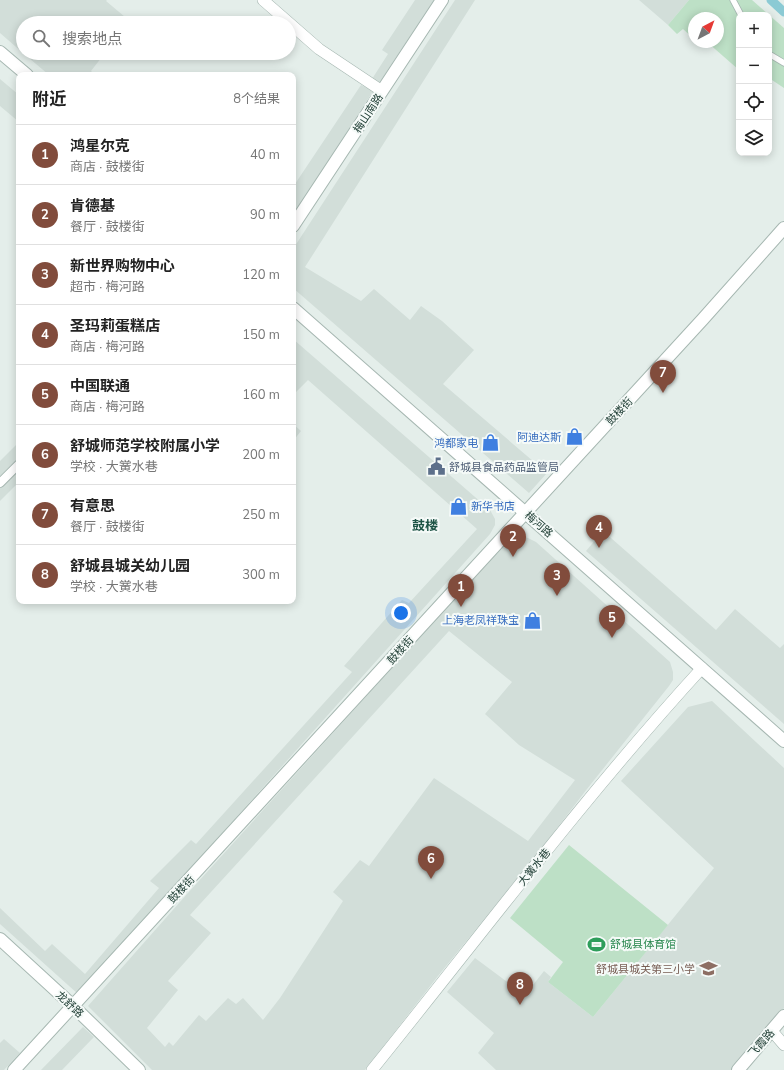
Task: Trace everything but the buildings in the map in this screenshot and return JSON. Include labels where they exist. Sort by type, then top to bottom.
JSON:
[{"type":"street","points":[[263,0],[281,16]]},
{"type":"street","name":"梅山南路","points":[[296,221],[442,0]]},
{"type":"street","points":[[296,29],[319,49],[382,91]]},
{"type":"street","points":[[0,52],[23,72]]},
{"type":"street","points":[[0,59],[16,73]]},
{"type":"street","name":"鼓楼街","points":[[14,1070],[703,319],[784,228]]},
{"type":"street","name":"梅河路","points":[[296,311],[701,670],[784,740]]},
{"type":"street","name":"梅河路","points":[[296,317],[524,514]]},
{"type":"street","points":[[0,483],[16,467]]},
{"type":"street","name":"梅河路","points":[[701,670],[784,747]]},
{"type":"street","name":"大黉水巷","points":[[372,1070],[540,860],[652,724],[701,670]]},
{"type":"street","name":"龙舒路","points":[[0,939],[73,1006],[139,1070]]},
{"type":"street","name":"飞霞路","points":[[745,1070],[774,1033],[784,1016]]},
{"type":"street","name":"飞霞路","points":[[738,1070],[784,1024]]},
{"type":"street","points":[[774,1033],[784,1044]]},
{"type":"lane","points":[[733,0],[739,12]]},
{"type":"lane","points":[[772,56],[784,63]]},
{"type":"shaded area","points":[[0,0],[107,0],[106,1],[124,16],[16,16],[16,47],[0,33]]},
{"type":"shaded area","points":[[415,0],[434,0],[379,83],[372,79],[388,54],[382,50]]},
{"type":"shaded area","points":[[455,0],[475,0],[305,267],[361,301],[374,289],[410,320],[421,306],[442,321],[474,350],[443,384],[547,473],[529,493],[296,291],[296,244]]},
{"type":"shaded area","points":[[639,0],[689,0],[668,25]]},
{"type":"shaded area","points":[[31,60],[100,60],[91,71],[92,72],[45,72]]},
{"type":"shaded area","points":[[0,79],[16,92],[16,119],[0,106]]},
{"type":"shaded area","points":[[361,85],[373,91],[296,211],[296,182]]},
{"type":"shaded area","points":[[296,342],[490,510],[495,519],[495,525],[490,534],[78,994],[0,924],[0,908],[45,951],[52,944],[85,974],[159,888],[150,881],[191,840],[196,844],[352,672],[344,666],[402,600],[409,603],[477,529],[308,380],[296,392]]},
{"type":"shaded area","points":[[296,427],[301,431],[296,437]]},
{"type":"shaded area","points":[[16,445],[16,460],[0,476],[0,461]]},
{"type":"shaded area","points":[[16,472],[16,485],[0,501],[0,488]]},
{"type":"shaded area","points":[[603,531],[716,630],[735,609],[780,648],[784,644],[784,724],[586,551]]},
{"type":"shaded area","points":[[520,536],[536,542],[670,662],[673,672],[673,680],[669,686],[365,1070],[152,1070],[88,1006],[187,894],[507,541],[513,537]],"holes":[[[449,631],[512,682],[485,714],[519,745],[575,780],[528,841],[434,778],[369,866],[360,860],[333,892],[343,901],[280,998],[263,1020],[243,998],[236,1004],[228,998],[206,1021],[199,1015],[173,1046],[169,1042],[165,1047],[147,1028],[178,990],[168,981],[211,933],[190,915]]]},
{"type":"shaded area","points":[[712,701],[784,768],[784,1008],[731,1070],[496,1070],[478,1053],[494,1033],[447,992],[475,958],[525,995],[544,971],[551,977],[548,982],[593,1017],[714,868],[621,781],[688,707]]},
{"type":"shaded area","points":[[83,1027],[94,1037],[62,1070],[41,1070]]},
{"type":"shaded area","points":[[4,1039],[20,1053],[4,1070],[0,1070],[0,1043]]},
{"type":"green space","points":[[689,0],[752,0],[766,12],[736,12],[736,67],[714,48],[724,48],[724,12],[688,12],[688,34],[683,29],[677,34],[668,25]]},
{"type":"green space","points":[[772,18],[784,28],[784,88],[772,80]]},
{"type":"green space","name":"舒城县体育馆","points":[[569,845],[668,925],[593,1017],[548,982],[563,962],[510,918]]},
{"type":"waterway","points":[[771,0],[784,12]]},
{"type":"place","name":"有意思","points":[[663,393]]},
{"type":"place","name":"阿迪达斯","points":[[574,437]]},
{"type":"place","name":"鸿都家电","points":[[491,443]]},
{"type":"place","name":"舒城县食品药品监管局","points":[[436,467]]},
{"type":"place","name":"新华书店","points":[[458,506]]},
{"type":"place","name":"圣玛莉蛋糕店","points":[[599,548]]},
{"type":"place","name":"肯德基","points":[[513,557]]},
{"type":"place","name":"新世界购物中心","points":[[557,596]]},
{"type":"place","name":"鸿星尔克","points":[[461,607]]},
{"type":"place","name":"上海老凤祥珠宝","points":[[532,620]]},
{"type":"place","name":"中国联通","points":[[612,638]]},
{"type":"place","name":"舒城师范学校附属小学","points":[[431,879]]},
{"type":"place","name":"舒城县体育馆","points":[[597,944]]},
{"type":"place","name":"舒城县城关第三小学","points":[[708,969]]},
{"type":"place","name":"舒城县城关幼儿园","points":[[520,1005]]},
{"type":"district","name":"鼓楼","points":[[425,525]]}]
